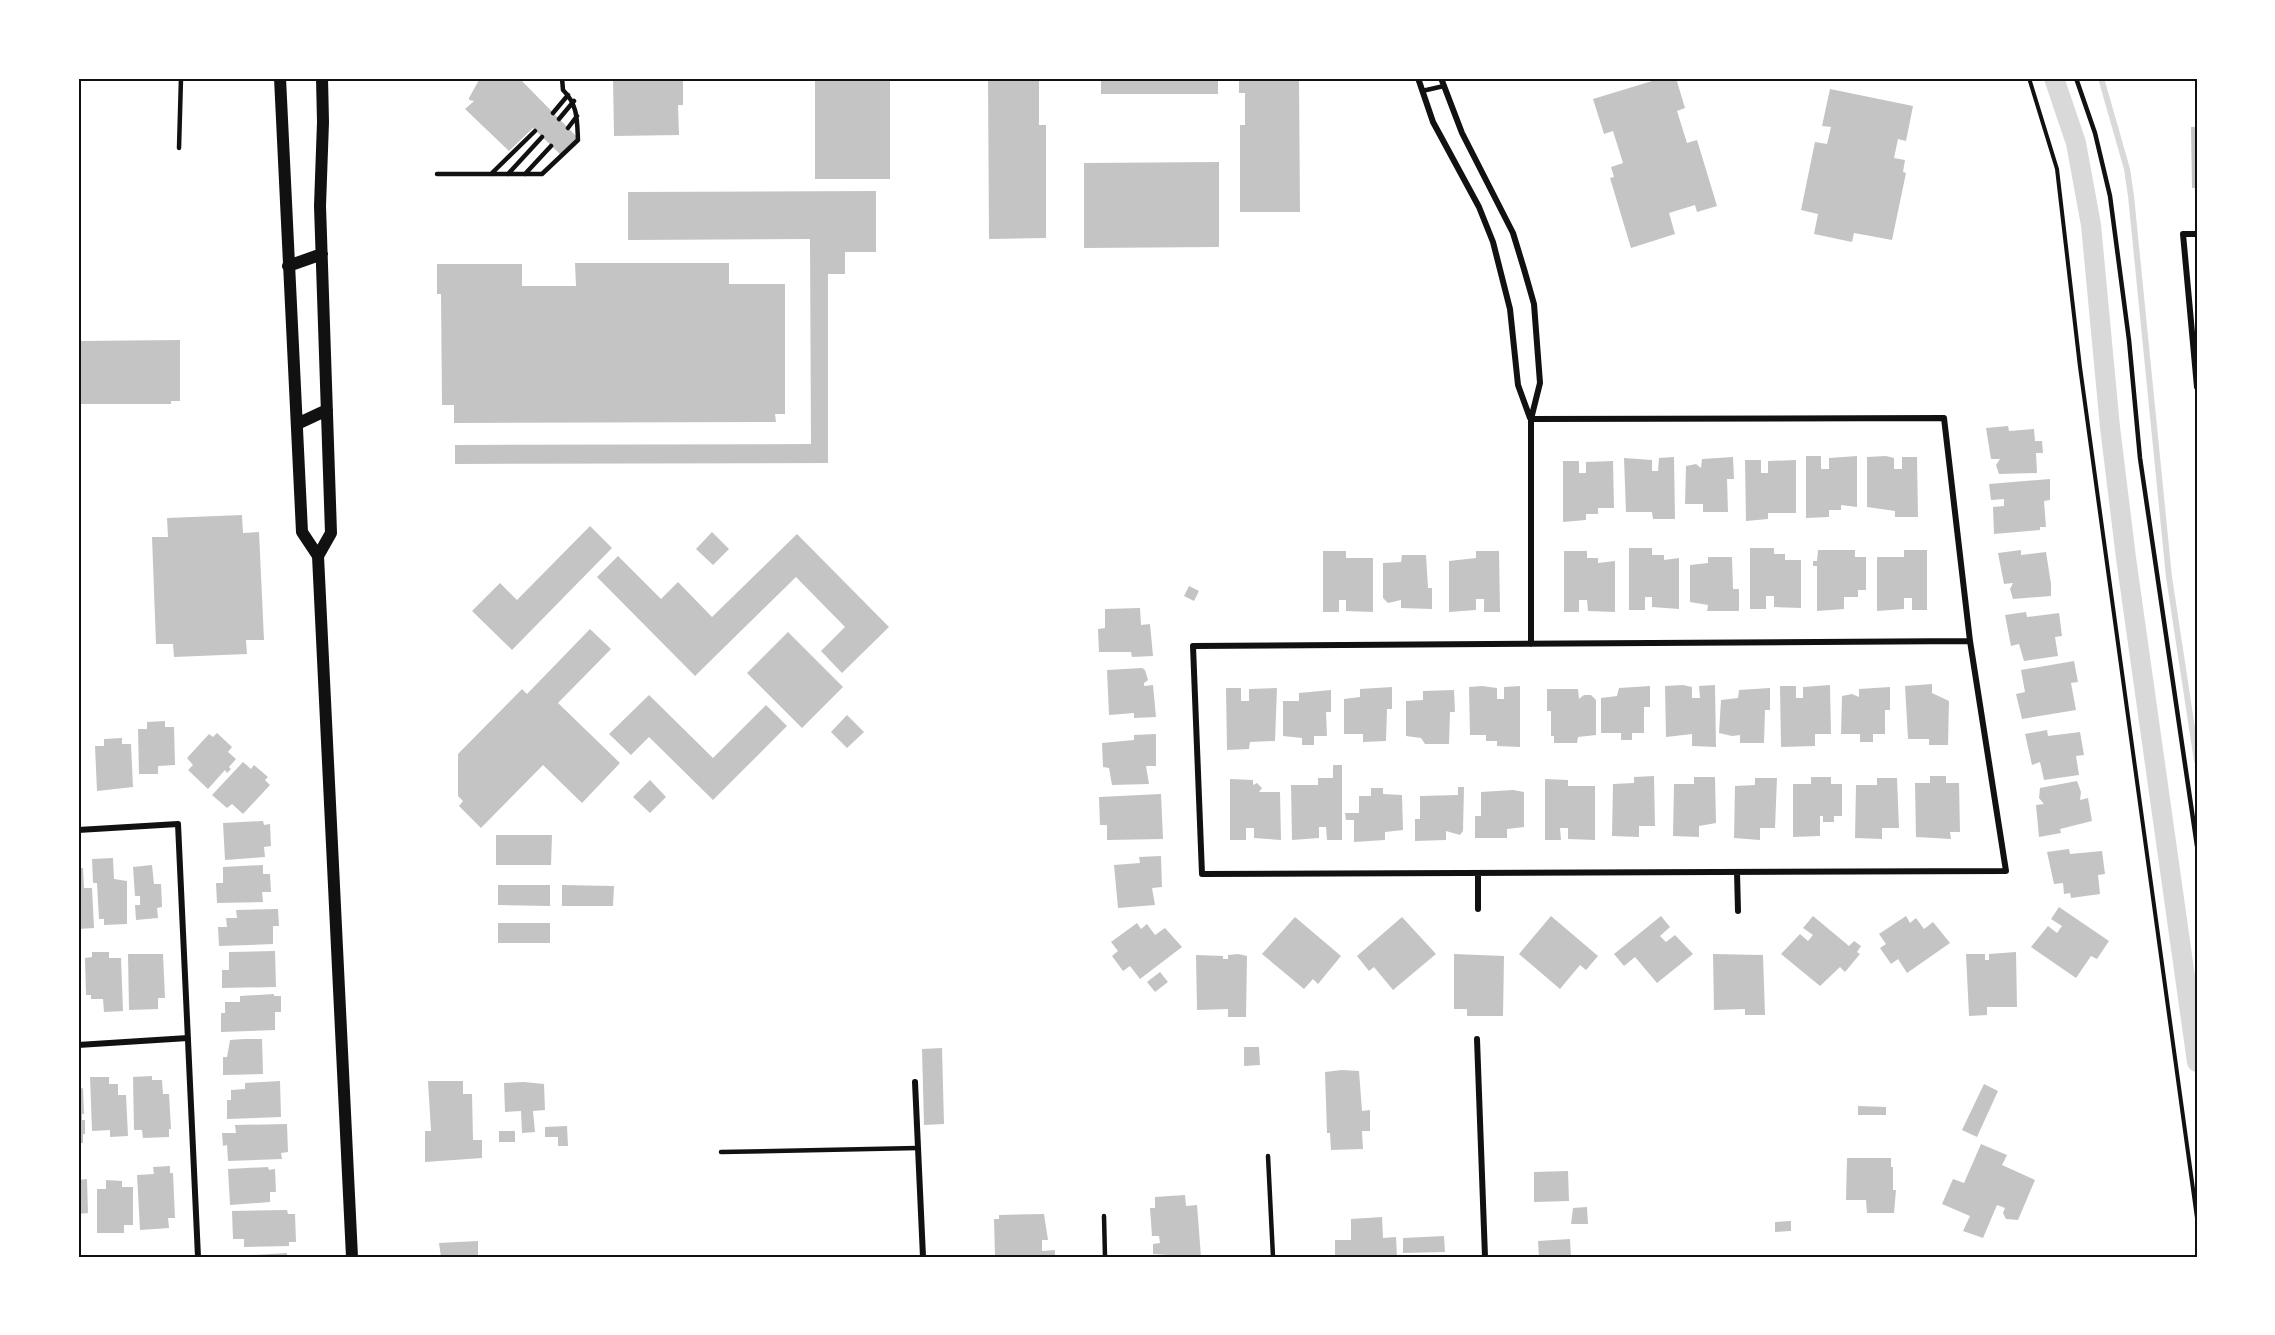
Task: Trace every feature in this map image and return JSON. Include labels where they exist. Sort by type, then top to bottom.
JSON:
[{"type":"main road","points":[[280,78],[302,532],[318,556],[352,1257]]},
{"type":"main road","points":[[318,556],[331,533],[322,254],[322,78]]},
{"type":"main road","points":[[288,266],[322,254]]},
{"type":"main road","points":[[297,424],[327,410]]},
{"type":"street","points":[[1418,78],[1444,146],[1479,207],[1493,242],[1510,309],[1518,385],[1531,419]]},
{"type":"street","points":[[1441,78],[1462,133],[1513,233],[1529,287],[1538,342],[1540,383],[1531,419],[1531,644]]},
{"type":"street","points":[[2197,234],[2183,234],[2197,387]]},
{"type":"street","points":[[1531,419],[1944,418],[1970,641],[2006,871],[1202,873],[1193,646],[1970,641]]},
{"type":"street","points":[[78,830],[178,824],[198,1257]]},
{"type":"street","points":[[1737,872],[1738,911]]},
{"type":"street","points":[[1478,873],[1478,909]]},
{"type":"street","points":[[78,1045],[188,1038]]},
{"type":"street","points":[[1477,1039],[1485,1257]]},
{"type":"street","points":[[915,1082],[923,1257]]},
{"type":"lane","points":[[179,148],[182,78]]},
{"type":"lane","points":[[437,174],[542,174],[578,140],[574,101],[563,90],[562,78]]},
{"type":"lane","points":[[2076,78],[2095,133],[2110,196],[2140,458],[2197,846]]},
{"type":"lane","points":[[1422,91],[1444,86]]},
{"type":"lane","points":[[553,113],[568,95]]},
{"type":"lane","points":[[559,119],[574,101]]},
{"type":"lane","points":[[567,128],[577,116]]},
{"type":"lane","points":[[491,174],[535,131]]},
{"type":"lane","points":[[508,174],[542,137]]},
{"type":"lane","points":[[525,174],[551,146]]},
{"type":"lane","points":[[721,1152],[918,1148]]},
{"type":"lane","points":[[1268,1156],[1273,1257]]},
{"type":"lane","points":[[1104,1216],[1105,1257]]},
{"type":"path","points":[[2029,78],[2057,169],[2082,379],[2197,1218]]},
{"type":"building","points":[[480,78],[519,78],[579,139],[562,156],[533,128],[509,151],[465,109],[474,101],[469,98]]},
{"type":"building","points":[[613,78],[683,78],[683,105],[678,105],[679,135],[614,136]]},
{"type":"building","points":[[815,78],[890,78],[890,179],[815,179]]},
{"type":"building","points":[[988,78],[1039,78],[1039,125],[1046,125],[1046,238],[989,239]]},
{"type":"building","points":[[1101,78],[1218,78],[1218,94],[1101,94]]},
{"type":"building","points":[[1239,78],[1299,78],[1300,212],[1240,212],[1240,125],[1245,125],[1245,93],[1239,93]]},
{"type":"building","points":[[1662,78],[1676,78],[1685,108],[1677,111],[1687,143],[1697,140],[1717,206],[1697,212],[1695,205],[1669,213],[1675,234],[1631,248],[1610,178],[1614,177],[1611,167],[1623,163],[1613,131],[1604,134],[1593,99]]},
{"type":"building","points":[[1830,89],[1913,106],[1906,141],[1898,139],[1894,158],[1905,160],[1903,172],[1906,173],[1892,240],[1854,233],[1852,242],[1814,234],[1818,214],[1801,210],[1815,142],[1827,144],[1831,127],[1822,126]]},
{"type":"building","points":[[2191,127],[2197,127],[2197,188],[2192,188]]},
{"type":"building","points":[[1219,162],[1219,247],[1084,248],[1084,163]]},
{"type":"building","points":[[876,191],[876,252],[845,252],[845,274],[828,274],[828,463],[455,464],[455,445],[811,444],[810,239],[628,240],[628,192]]},
{"type":"building","points":[[575,263],[729,263],[729,284],[785,284],[785,414],[775,414],[776,422],[454,423],[454,405],[442,405],[441,294],[437,294],[437,264],[522,264],[522,286],[576,286]]},
{"type":"building","points":[[180,340],[180,401],[171,401],[171,404],[78,404],[78,341]]},
{"type":"building","points":[[2008,426],[2009,431],[2034,429],[2035,441],[2042,441],[2043,453],[2036,453],[2037,473],[1999,474],[1996,465],[2000,459],[1991,459],[1986,428]]},
{"type":"building","points":[[1806,456],[1821,456],[1821,469],[1829,469],[1829,458],[1857,456],[1857,507],[1841,505],[1841,510],[1829,510],[1829,517],[1806,518]]},
{"type":"building","points":[[1674,457],[1675,519],[1653,519],[1652,512],[1626,512],[1624,458],[1652,460],[1652,471],[1658,471],[1659,458]]},
{"type":"building","points":[[1733,457],[1734,479],[1727,479],[1728,512],[1703,512],[1703,504],[1685,504],[1686,466],[1696,464],[1701,468],[1702,459]]},
{"type":"building","points":[[1867,457],[1894,458],[1894,469],[1902,469],[1902,457],[1917,457],[1918,517],[1895,517],[1895,511],[1867,507]]},
{"type":"building","points":[[1745,460],[1761,460],[1761,473],[1768,473],[1768,461],[1796,460],[1796,513],[1768,513],[1768,519],[1746,521]]},
{"type":"building","points":[[1563,461],[1579,461],[1579,473],[1586,473],[1586,462],[1613,461],[1614,508],[1598,508],[1598,514],[1586,514],[1586,520],[1563,522]]},
{"type":"building","points":[[2050,479],[2050,500],[2044,501],[2046,527],[2040,527],[2040,530],[1994,534],[1993,507],[2004,506],[2004,499],[1991,500],[1989,484]]},
{"type":"building","points":[[242,515],[243,533],[259,532],[264,640],[246,640],[247,654],[174,657],[173,644],[156,644],[152,537],[168,537],[167,518]]},
{"type":"building","points":[[590,526],[612,548],[512,650],[472,611],[500,583],[517,600]]},
{"type":"building","points":[[712,532],[729,549],[713,565],[696,549]]},
{"type":"building","points":[[797,534],[889,627],[842,673],[821,651],[845,627],[796,577],[695,676],[597,577],[618,556],[661,599],[678,582],[712,617]]},
{"type":"building","points":[[1629,548],[1652,548],[1652,555],[1664,555],[1664,560],[1679,558],[1679,609],[1652,607],[1652,597],[1645,597],[1645,610],[1629,610]]},
{"type":"building","points":[[1750,548],[1774,548],[1774,554],[1785,554],[1785,560],[1801,560],[1801,608],[1774,607],[1774,596],[1766,596],[1766,609],[1750,609]]},
{"type":"building","points":[[1818,550],[1855,550],[1855,557],[1866,557],[1866,590],[1858,590],[1858,597],[1844,597],[1844,609],[1817,611],[1817,566],[1813,566],[1813,561],[1817,561]]},
{"type":"building","points":[[1904,550],[1927,550],[1927,610],[1912,610],[1912,598],[1904,598],[1904,609],[1877,611],[1877,557],[1904,557]]},
{"type":"building","points":[[2021,550],[2021,555],[2046,552],[2051,596],[2013,599],[2010,589],[2013,583],[2004,584],[1998,553]]},
{"type":"building","points":[[1323,551],[1346,551],[1346,558],[1373,558],[1373,612],[1346,611],[1346,600],[1339,600],[1339,612],[1323,612]]},
{"type":"building","points":[[1476,551],[1499,551],[1500,612],[1484,612],[1484,599],[1476,599],[1476,610],[1449,612],[1449,561],[1476,558]]},
{"type":"building","points":[[1564,551],[1587,551],[1587,558],[1598,558],[1598,563],[1615,561],[1615,612],[1588,611],[1587,600],[1579,600],[1579,612],[1564,612]]},
{"type":"building","points":[[1402,555],[1426,555],[1428,588],[1432,588],[1432,609],[1401,608],[1401,600],[1388,603],[1383,598],[1383,563],[1401,562]]},
{"type":"building","points":[[1708,557],[1732,557],[1733,589],[1739,589],[1739,611],[1707,611],[1708,605],[1690,602],[1690,565],[1708,563]]},
{"type":"building","points":[[1189,586],[1199,591],[1194,601],[1184,596]]},
{"type":"building","points":[[1140,608],[1141,625],[1150,624],[1153,656],[1132,657],[1131,652],[1099,652],[1098,629],[1105,628],[1105,609]]},
{"type":"building","points":[[2026,612],[2027,617],[2059,613],[2062,636],[2055,637],[2058,656],[2024,661],[2019,644],[2011,646],[2005,615]]},
{"type":"building","points":[[590,629],[611,649],[558,703],[620,763],[582,803],[543,765],[481,828],[459,806],[463,801],[458,796],[458,754],[522,689],[527,694]]},
{"type":"building","points":[[788,632],[843,687],[802,728],[747,673]]},
{"type":"building","points":[[2074,661],[2078,682],[2071,683],[2076,710],[2022,719],[2016,694],[2025,692],[2021,670]]},
{"type":"building","points":[[1142,668],[1148,680],[1144,686],[1153,685],[1156,717],[1134,718],[1134,713],[1109,715],[1107,670]]},
{"type":"building","points":[[1932,684],[1932,693],[1949,701],[1948,745],[1929,745],[1929,739],[1908,739],[1905,686]]},
{"type":"building","points":[[1715,685],[1716,747],[1692,746],[1692,734],[1666,737],[1665,686],[1692,687],[1692,698],[1700,698],[1699,686]]},
{"type":"building","points":[[1830,685],[1831,734],[1815,734],[1815,746],[1781,747],[1780,686],[1796,686],[1796,698],[1803,698],[1803,687]]},
{"type":"building","points":[[1520,686],[1520,747],[1497,746],[1497,741],[1486,741],[1486,735],[1470,735],[1469,687],[1497,688],[1497,699],[1504,699],[1504,687]]},
{"type":"building","points":[[1650,686],[1650,707],[1644,707],[1644,733],[1632,733],[1632,740],[1621,740],[1621,733],[1601,733],[1601,698],[1617,696],[1619,688]]},
{"type":"building","points":[[1392,687],[1392,709],[1387,709],[1386,741],[1363,742],[1363,734],[1344,734],[1344,699],[1360,697],[1360,689]]},
{"type":"building","points":[[1890,687],[1890,710],[1885,710],[1885,734],[1873,734],[1873,742],[1860,742],[1860,734],[1841,734],[1842,696],[1852,694],[1859,697],[1859,689]]},
{"type":"building","points":[[1226,688],[1241,688],[1241,701],[1249,701],[1249,689],[1277,688],[1275,741],[1250,742],[1249,749],[1227,750]]},
{"type":"building","points":[[1770,688],[1770,710],[1765,710],[1764,743],[1740,743],[1740,735],[1719,733],[1721,700],[1738,698],[1739,690]]},
{"type":"building","points":[[1547,689],[1578,689],[1579,699],[1584,695],[1591,695],[1596,700],[1596,735],[1578,737],[1577,743],[1554,743],[1554,736],[1551,736],[1551,711],[1547,711]]},
{"type":"building","points":[[1331,690],[1331,712],[1326,712],[1327,736],[1314,736],[1314,745],[1302,745],[1302,738],[1283,736],[1283,701],[1299,701],[1299,693]]},
{"type":"building","points":[[1454,690],[1455,712],[1450,712],[1449,744],[1425,744],[1421,738],[1406,736],[1406,701],[1423,700],[1423,691]]},
{"type":"building","points":[[649,695],[713,758],[766,705],[787,726],[713,800],[649,737],[631,755],[609,734]]},
{"type":"building","points":[[847,715],[864,732],[847,748],[831,732]]},
{"type":"building","points":[[165,721],[165,727],[174,727],[175,765],[158,766],[158,774],[139,774],[138,729],[147,729],[147,722]]},
{"type":"building","points":[[2047,730],[2048,736],[2080,732],[2084,755],[2076,756],[2079,775],[2044,780],[2040,762],[2032,765],[2025,734]]},
{"type":"building","points":[[217,733],[232,747],[228,752],[236,759],[229,767],[231,769],[227,773],[225,770],[208,789],[188,770],[193,765],[187,758],[209,734],[213,737]]},
{"type":"building","points":[[1156,734],[1156,766],[1146,766],[1149,784],[1112,785],[1109,768],[1103,767],[1102,743],[1134,740],[1134,735]]},
{"type":"building","points":[[122,738],[122,744],[131,744],[133,787],[97,791],[95,746],[104,746],[104,739]]},
{"type":"building","points":[[78,750],[80,750],[81,776],[78,776]]},
{"type":"building","points":[[243,762],[251,769],[254,765],[268,777],[265,780],[270,785],[243,814],[232,804],[227,808],[212,795]]},
{"type":"building","points":[[1333,765],[1342,765],[1342,840],[1327,840],[1326,827],[1319,827],[1319,838],[1292,840],[1291,785],[1318,785],[1318,778],[1333,778]]},
{"type":"building","points":[[1654,776],[1655,826],[1639,826],[1639,837],[1612,836],[1613,784],[1634,783],[1634,777]]},
{"type":"building","points":[[1930,776],[1946,776],[1946,783],[1959,783],[1960,832],[1950,832],[1951,839],[1916,837],[1915,783],[1930,783]]},
{"type":"building","points":[[1694,777],[1715,777],[1716,823],[1699,826],[1699,837],[1673,836],[1674,784],[1694,784]]},
{"type":"building","points":[[1811,777],[1831,777],[1831,784],[1842,784],[1842,816],[1834,816],[1834,822],[1823,822],[1823,816],[1820,816],[1820,836],[1793,837],[1793,784],[1811,784]]},
{"type":"building","points":[[1755,778],[1777,778],[1775,828],[1760,828],[1760,840],[1734,838],[1735,786],[1755,785]]},
{"type":"building","points":[[1877,778],[1897,778],[1899,828],[1882,828],[1882,839],[1855,838],[1856,785],[1877,785]]},
{"type":"building","points":[[1230,779],[1253,780],[1253,785],[1257,783],[1262,788],[1259,792],[1280,792],[1281,840],[1254,838],[1254,828],[1246,828],[1246,840],[1230,840]]},
{"type":"building","points":[[1545,779],[1568,780],[1568,786],[1595,786],[1595,840],[1568,839],[1568,828],[1560,828],[1561,840],[1545,840]]},
{"type":"building","points":[[650,780],[666,797],[650,813],[633,797]]},
{"type":"building","points":[[2077,781],[2081,792],[2080,800],[2088,798],[2092,821],[2060,829],[2061,833],[2039,837],[2036,805],[2044,804],[2039,798],[2040,788]]},
{"type":"building","points":[[1458,787],[1464,787],[1463,831],[1460,835],[1446,831],[1446,840],[1415,841],[1415,819],[1420,819],[1420,796],[1458,795]]},
{"type":"building","points":[[1371,788],[1383,788],[1383,794],[1402,795],[1403,830],[1385,832],[1385,840],[1354,842],[1354,820],[1346,820],[1345,813],[1359,813],[1359,796],[1371,796]]},
{"type":"building","points":[[1513,790],[1524,792],[1524,827],[1507,829],[1507,838],[1475,838],[1475,816],[1481,816],[1481,792]]},
{"type":"building","points":[[1161,794],[1163,839],[1107,840],[1107,825],[1100,825],[1099,797]]},
{"type":"building","points":[[263,821],[264,825],[270,824],[271,846],[264,847],[265,857],[225,860],[223,823]]},
{"type":"building","points":[[496,835],[552,835],[551,865],[496,865]]},
{"type":"building","points":[[2069,849],[2070,854],[2102,851],[2105,874],[2098,875],[2100,894],[2071,898],[2070,893],[2064,894],[2063,883],[2054,884],[2047,852]]},
{"type":"building","points":[[1161,856],[1162,887],[1152,888],[1155,905],[1118,908],[1114,865],[1140,863],[1139,857]]},
{"type":"building","points":[[113,858],[114,879],[127,881],[127,924],[104,925],[104,919],[99,919],[97,883],[93,883],[92,859]]},
{"type":"building","points":[[152,865],[154,884],[161,884],[162,907],[157,908],[158,918],[136,920],[135,905],[140,905],[140,896],[135,896],[133,867]]},
{"type":"building","points":[[263,865],[263,874],[270,874],[271,892],[262,892],[263,902],[217,903],[216,883],[223,883],[223,867]]},
{"type":"building","points":[[78,868],[83,868],[84,888],[92,888],[94,928],[78,929]]},
{"type":"building","points":[[498,885],[550,885],[550,906],[498,905]]},
{"type":"building","points":[[562,885],[614,886],[613,906],[562,906]]},
{"type":"building","points":[[2059,907],[2109,941],[2097,959],[2091,956],[2076,978],[2031,947],[2048,926],[2057,933],[2062,926],[2051,919]]},
{"type":"building","points":[[278,909],[279,926],[273,926],[273,944],[219,946],[218,927],[227,927],[226,918],[237,918],[236,910]]},
{"type":"building","points":[[1551,916],[1598,956],[1586,970],[1580,965],[1560,989],[1519,954]]},
{"type":"building","points":[[1661,916],[1670,927],[1660,936],[1666,942],[1675,935],[1693,954],[1657,983],[1635,957],[1624,966],[1614,954]]},
{"type":"building","points":[[1813,916],[1849,946],[1854,941],[1861,946],[1857,952],[1860,954],[1845,972],[1840,967],[1820,986],[1781,954],[1800,934],[1808,941],[1813,935],[1803,928]]},
{"type":"building","points":[[1906,916],[1910,923],[1916,918],[1924,929],[1933,922],[1950,943],[1907,973],[1898,959],[1891,964],[1880,948],[1886,944],[1879,934]]},
{"type":"building","points":[[1295,917],[1341,956],[1318,984],[1313,979],[1304,989],[1262,954]]},
{"type":"building","points":[[1402,917],[1436,954],[1393,990],[1374,967],[1369,971],[1357,956]]},
{"type":"building","points":[[498,923],[550,923],[550,943],[498,943]]},
{"type":"building","points":[[1137,923],[1141,929],[1147,924],[1155,935],[1165,928],[1182,947],[1140,979],[1130,966],[1123,971],[1112,956],[1118,951],[1111,942]]},
{"type":"building","points":[[275,951],[276,987],[222,988],[222,970],[229,970],[229,952]]},
{"type":"building","points":[[92,952],[109,952],[109,958],[121,958],[123,1011],[104,1012],[103,999],[91,999],[91,995],[86,995],[85,958],[92,957]]},
{"type":"building","points":[[2016,952],[2017,1007],[1987,1007],[1987,1015],[1969,1016],[1966,954],[1985,954],[1985,960],[1989,960],[1989,954]]},
{"type":"building","points":[[128,954],[163,954],[165,998],[158,998],[158,1009],[129,1010]]},
{"type":"building","points":[[1454,954],[1504,956],[1503,1016],[1467,1016],[1467,1009],[1454,1009]]},
{"type":"building","points":[[1713,954],[1763,955],[1765,1015],[1745,1015],[1745,1009],[1714,1010]]},
{"type":"building","points":[[1196,955],[1223,956],[1223,959],[1228,959],[1228,955],[1247,956],[1246,1017],[1228,1017],[1228,1009],[1197,1010]]},
{"type":"building","points":[[1160,972],[1168,982],[1155,992],[1147,982]]},
{"type":"building","points":[[274,994],[274,996],[281,996],[281,1012],[275,1012],[275,1030],[221,1032],[221,1013],[225,1013],[225,1002],[240,1002],[240,996]]},
{"type":"building","points":[[262,1039],[263,1074],[223,1075],[223,1057],[227,1057],[230,1040]]},
{"type":"building","points":[[1244,1047],[1259,1047],[1260,1065],[1244,1066]]},
{"type":"building","points":[[942,1048],[944,1124],[924,1125],[922,1049]]},
{"type":"building","points":[[1359,1071],[1362,1111],[1370,1110],[1370,1131],[1362,1131],[1363,1149],[1331,1150],[1330,1133],[1327,1133],[1325,1072]]},
{"type":"building","points":[[152,1076],[152,1080],[162,1080],[163,1094],[169,1094],[171,1129],[169,1129],[169,1137],[143,1138],[142,1130],[134,1130],[133,1077]]},
{"type":"building","points":[[90,1077],[109,1077],[109,1084],[118,1084],[118,1095],[126,1095],[128,1136],[110,1137],[110,1130],[92,1131]]},
{"type":"building","points":[[280,1081],[281,1117],[227,1119],[227,1100],[231,1100],[231,1090],[245,1089],[245,1083]]},
{"type":"building","points":[[428,1081],[463,1081],[463,1094],[472,1094],[473,1140],[482,1140],[482,1158],[425,1162],[425,1131],[431,1131]]},
{"type":"building","points":[[504,1083],[544,1084],[545,1110],[533,1111],[535,1132],[522,1133],[521,1111],[505,1112]]},
{"type":"building","points":[[1984,1084],[1998,1091],[1977,1137],[1962,1130]]},
{"type":"building","points":[[83,1088],[84,1114],[82,1114],[82,1120],[85,1120],[85,1134],[83,1134],[83,1143],[78,1143],[78,1089]]},
{"type":"building","points":[[1858,1106],[1886,1107],[1886,1115],[1858,1115]]},
{"type":"building","points":[[287,1124],[288,1152],[281,1153],[282,1159],[228,1161],[227,1145],[223,1146],[222,1133],[236,1133],[235,1125]]},
{"type":"building","points":[[567,1126],[568,1146],[558,1146],[558,1137],[545,1137],[545,1127]]},
{"type":"building","points":[[499,1131],[515,1131],[515,1142],[499,1142]]},
{"type":"building","points":[[1981,1144],[2007,1155],[2002,1165],[2035,1180],[2018,1220],[2006,1219],[2003,1213],[2005,1208],[1997,1205],[1983,1238],[1963,1231],[1970,1216],[1942,1204],[1953,1179],[1964,1183]]},
{"type":"building","points":[[1847,1158],[1891,1158],[1893,1190],[1896,1190],[1894,1213],[1867,1213],[1866,1200],[1846,1200]]},
{"type":"building","points":[[170,1166],[170,1173],[173,1173],[175,1218],[168,1218],[169,1228],[140,1230],[137,1175],[154,1174],[153,1167]]},
{"type":"building","points":[[268,1167],[269,1170],[275,1169],[276,1192],[270,1192],[270,1202],[230,1205],[228,1169]]},
{"type":"building","points":[[1568,1171],[1569,1201],[1534,1202],[1534,1172]]},
{"type":"building","points":[[87,1179],[88,1213],[78,1214],[78,1180]]},
{"type":"building","points":[[106,1180],[122,1181],[122,1187],[133,1187],[133,1225],[124,1225],[124,1233],[97,1233],[97,1189],[106,1189]]},
{"type":"building","points":[[1185,1195],[1186,1206],[1197,1205],[1201,1257],[1153,1254],[1153,1244],[1160,1243],[1159,1236],[1152,1236],[1150,1208],[1155,1208],[1155,1197]]},
{"type":"building","points":[[1587,1207],[1588,1224],[1571,1224],[1573,1208]]},
{"type":"building","points":[[287,1210],[288,1214],[295,1214],[296,1242],[289,1242],[289,1246],[244,1247],[244,1239],[233,1239],[232,1211]]},
{"type":"building","points":[[1044,1214],[1048,1240],[1042,1240],[1042,1251],[1055,1250],[1055,1257],[995,1257],[994,1219],[999,1219],[999,1215]]},
{"type":"building","points":[[1382,1217],[1383,1238],[1396,1237],[1397,1257],[1335,1257],[1335,1240],[1351,1240],[1351,1219]]},
{"type":"building","points":[[1791,1221],[1791,1231],[1775,1232],[1775,1222]]},
{"type":"building","points":[[1444,1236],[1445,1252],[1403,1253],[1403,1238]]},
{"type":"building","points":[[1570,1239],[1571,1257],[1539,1257],[1538,1241]]},
{"type":"building","points":[[478,1241],[478,1257],[441,1257],[439,1243]]},
{"type":"building","points":[[287,1253],[287,1257],[252,1257],[252,1255]]},
{"type":"waterway","points":[[2054,78],[2076,143],[2091,225],[2110,427],[2126,558],[2197,1062]]},
{"type":"waterway","points":[[2101,78],[2127,169],[2131,196],[2169,577],[2197,761]]}]
